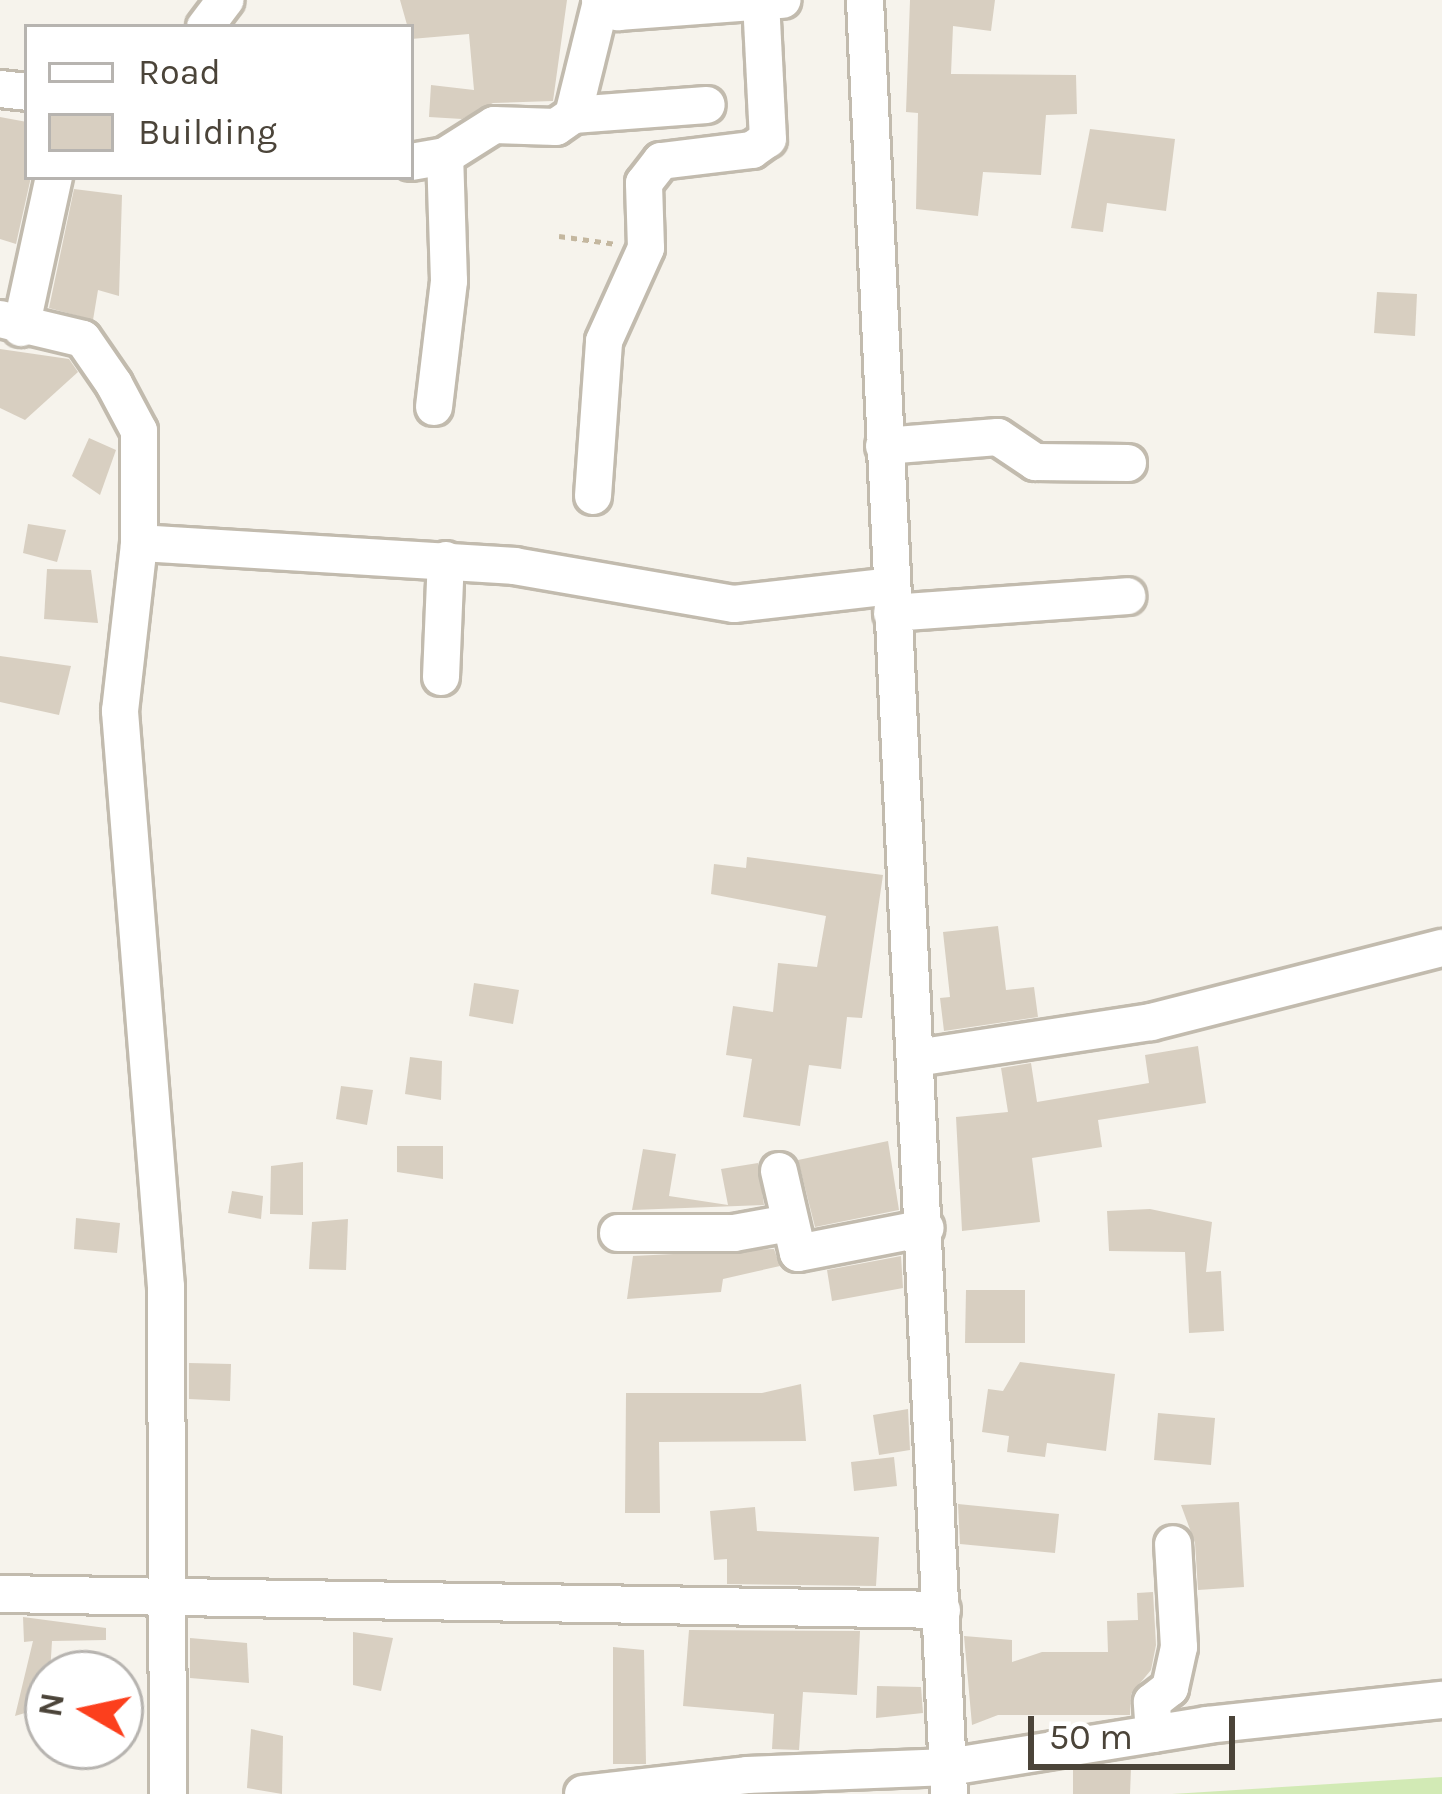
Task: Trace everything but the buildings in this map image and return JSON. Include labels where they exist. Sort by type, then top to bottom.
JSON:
[{"type":"street","points":[[573,115],[600,3],[618,12],[783,0]]},
{"type":"street","points":[[865,0],[949,1781]]},
{"type":"street","points":[[593,496],[604,341],[646,248],[649,171],[674,158],[752,150],[768,140],[761,1]]},
{"type":"street","points":[[434,407],[448,281],[428,159],[494,125],[556,127],[573,115],[706,105]]},
{"type":"street","points":[[53,180],[10,324],[82,339],[140,431],[139,543],[119,711],[166,1287],[168,1794]]},
{"type":"street","points":[[884,446],[998,437],[1035,462],[1128,463]]},
{"type":"street","points":[[139,543],[446,560],[734,604],[1126,596]]},
{"type":"street","points":[[441,677],[446,560]]},
{"type":"street","points":[[916,1058],[1151,1022],[1442,948]]},
{"type":"street","points":[[779,1171],[798,1253],[926,1228]]},
{"type":"street","points":[[618,1233],[710,1235],[789,1223]]},
{"type":"street","points":[[1154,1734],[1153,1702],[1170,1688],[1179,1647],[1173,1544]]},
{"type":"street","points":[[0,1594],[942,1610]]},
{"type":"street","points":[[583,1794],[747,1775],[949,1781],[1154,1734],[1442,1700]]},
{"type":"path","points":[[559,236],[646,248]]},
{"type":"green space","points":[[1442,1777],[1442,1794],[1172,1794]]}]
